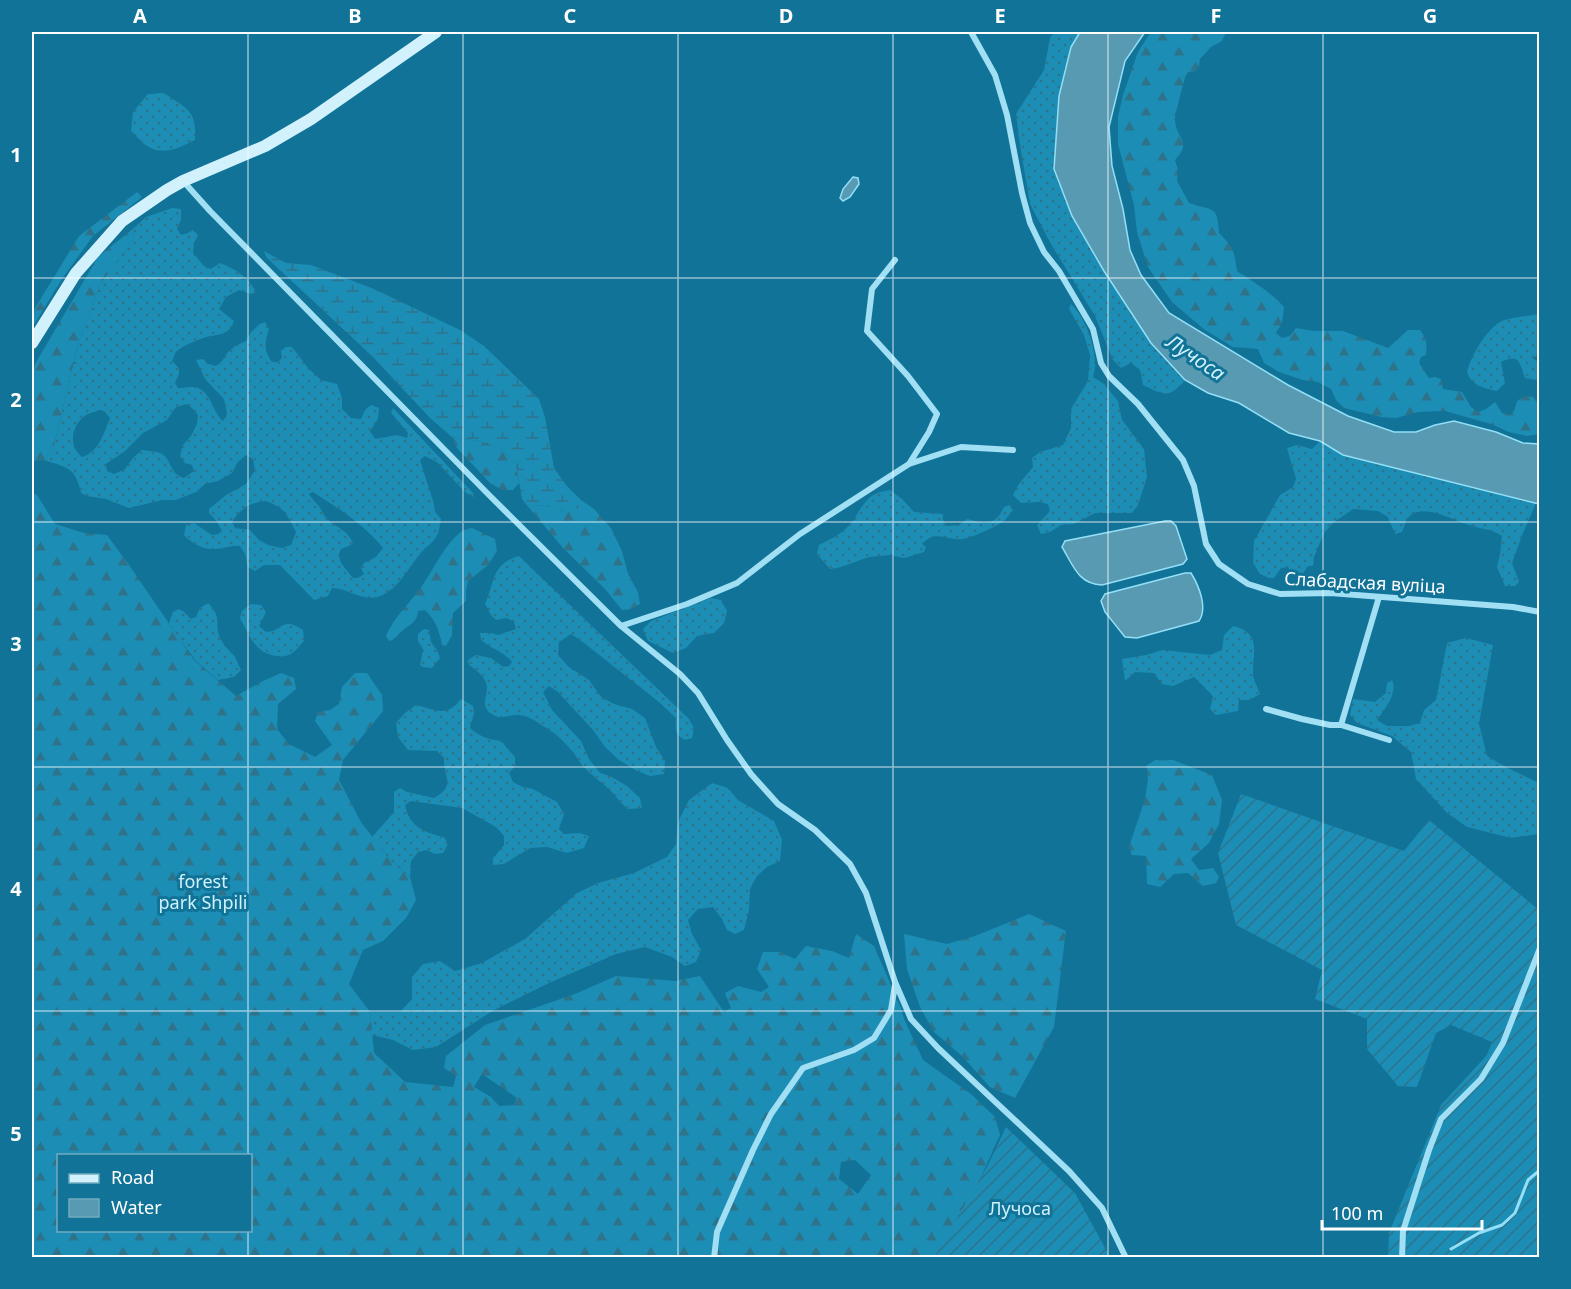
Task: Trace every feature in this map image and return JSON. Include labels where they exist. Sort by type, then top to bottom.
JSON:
[{"type":"street","points":[[32,343],[76,273],[122,221],[183,181],[265,146],[311,118],[435,32]]},
{"type":"street","name":"Слабадская вуліца","points":[[971,32],[995,75],[1007,115],[1030,223],[1044,252],[1059,271],[1093,329],[1101,363],[1109,376],[1138,404],[1184,460],[1194,486],[1206,544],[1219,564],[1248,584],[1280,594],[1330,593],[1513,607],[1539,612]]},
{"type":"street","points":[[183,181],[481,487],[621,626],[681,674],[698,693],[751,774],[778,804],[815,830],[850,864],[866,893],[896,982],[912,1019],[938,1048],[1070,1171],[1102,1208],[1126,1257]]},
{"type":"street","points":[[895,260],[872,289],[867,331],[908,376],[937,414],[930,432],[909,464]]},
{"type":"street","points":[[621,626],[687,604],[737,583],[800,534],[909,464],[961,447],[1014,450]]},
{"type":"street","points":[[1341,724],[1379,597]]},
{"type":"street","points":[[1266,709],[1330,725],[1341,724],[1389,740]]},
{"type":"street","points":[[1402,1257],[1403,1231],[1441,1119],[1481,1079],[1503,1043],[1539,948]]},
{"type":"street","points":[[714,1257],[717,1232],[771,1114],[803,1068],[854,1050],[874,1038],[891,1010],[896,982]]},
{"type":"green space","points":[[1054,32],[1080,32],[1071,47],[1151,343],[1185,380],[1170,393],[1161,393],[1143,385],[1140,370],[1131,363],[1121,368],[1113,360],[1095,316],[1051,244],[1030,204],[1016,114],[1044,70],[1050,38]]},
{"type":"green space","points":[[1151,32],[1226,32],[1222,41],[1211,47],[1200,59],[1195,71],[1188,72],[1185,77],[1175,120],[1183,144],[1183,149],[1175,160],[1178,170],[1177,181],[1189,203],[1208,208],[1215,213],[1219,233],[1232,250],[1237,271],[1268,292],[1284,307],[1282,323],[1276,333],[1282,338],[1290,336],[1296,328],[1314,331],[1343,331],[1388,348],[1408,330],[1420,330],[1425,339],[1426,355],[1421,357],[1419,363],[1429,378],[1441,379],[1443,389],[1462,392],[1471,407],[1478,412],[1495,402],[1502,413],[1510,415],[1517,401],[1525,396],[1533,397],[1539,405],[1539,434],[1527,436],[1509,432],[1491,424],[1445,411],[1418,412],[1396,418],[1381,417],[1344,408],[1336,400],[1331,389],[1318,382],[1279,372],[1264,363],[1258,349],[1233,347],[1205,330],[1172,302],[1148,267],[1137,232],[1134,205],[1118,144],[1118,117],[1123,95],[1138,52]]},
{"type":"green space","points":[[164,93],[189,111],[194,122],[195,140],[172,150],[161,151],[146,146],[131,131],[133,112],[148,94]]},
{"type":"green space","points":[[137,192],[142,197],[93,236],[64,276],[32,328],[32,313],[79,236]]},
{"type":"green space","points":[[172,208],[181,209],[181,220],[177,229],[181,235],[193,230],[198,235],[193,253],[204,266],[211,269],[220,263],[231,268],[241,274],[256,292],[251,294],[239,290],[226,297],[219,309],[234,321],[228,331],[193,342],[176,352],[172,361],[179,368],[175,383],[178,388],[196,387],[203,391],[223,421],[227,414],[224,399],[205,379],[196,360],[203,359],[208,364],[216,366],[228,352],[246,341],[251,332],[265,322],[269,329],[266,350],[272,362],[278,362],[282,358],[281,351],[286,347],[292,347],[308,368],[321,380],[337,384],[342,398],[342,409],[351,418],[361,419],[365,410],[371,405],[379,408],[378,419],[370,431],[375,439],[397,435],[407,438],[408,433],[391,413],[393,408],[473,493],[474,497],[466,493],[437,462],[425,456],[420,460],[435,512],[441,519],[439,531],[402,579],[384,594],[371,598],[332,588],[328,596],[314,600],[280,565],[264,565],[255,571],[248,567],[245,554],[240,546],[211,549],[198,545],[184,535],[186,525],[194,523],[212,535],[222,531],[209,513],[209,509],[226,495],[246,484],[255,470],[253,459],[246,455],[238,462],[232,473],[218,481],[205,484],[196,492],[176,500],[162,500],[129,508],[81,493],[73,473],[44,460],[54,445],[78,344],[100,284],[133,240],[134,228],[146,217]],"holes":[[[186,404],[198,415],[197,424],[183,445],[180,456],[185,463],[192,465],[194,471],[184,478],[179,476],[162,454],[142,450],[125,469],[114,474],[107,471],[106,464],[125,451],[143,433],[167,420],[176,407]],[[101,410],[110,418],[97,446],[88,455],[82,457],[75,447],[73,436],[77,424],[86,415]],[[313,492],[351,517],[383,548],[376,557],[364,563],[361,568],[364,574],[358,578],[353,578],[339,557],[341,549],[353,543],[343,530],[327,519],[309,494]],[[266,501],[282,509],[296,532],[291,545],[282,548],[268,545],[259,540],[250,530],[235,528],[232,522],[239,513],[246,507]]]},
{"type":"green space","points":[[134,228],[133,240],[100,284],[78,344],[54,445],[44,460],[32,461],[32,369],[98,257]]},
{"type":"green space","points":[[264,251],[286,263],[311,265],[374,289],[460,330],[484,346],[539,399],[545,417],[554,468],[566,485],[594,509],[576,509],[571,512],[534,505],[530,509],[522,499],[516,464],[499,448],[479,441],[452,437],[430,418],[373,357],[266,257]]},
{"type":"green space","points":[[1071,304],[1084,323],[1091,339],[1095,355],[1093,377],[1104,384],[1118,401],[1122,420],[1144,449],[1147,477],[1138,505],[1132,513],[1095,513],[1074,524],[1061,525],[1050,532],[1041,534],[1037,525],[1050,511],[1048,504],[1021,503],[1013,495],[1033,467],[1032,458],[1040,452],[1063,445],[1071,428],[1071,409],[1088,381],[1090,355],[1084,335],[1069,309]]},
{"type":"green space","points":[[1539,314],[1539,354],[1533,358],[1539,363],[1539,378],[1536,380],[1525,378],[1520,364],[1512,358],[1501,362],[1505,383],[1497,391],[1475,383],[1469,377],[1467,372],[1469,366],[1490,330],[1502,321]]},
{"type":"green space","points":[[452,437],[479,441],[499,448],[516,464],[519,483],[513,490],[502,490],[490,483],[457,448]]},
{"type":"green space","points":[[1320,441],[1343,455],[1536,503],[1512,563],[1519,582],[1515,586],[1505,586],[1497,567],[1502,536],[1493,531],[1427,511],[1413,514],[1407,519],[1402,532],[1395,534],[1388,517],[1378,511],[1353,509],[1333,523],[1324,533],[1314,557],[1313,566],[1308,566],[1299,580],[1288,567],[1281,568],[1274,578],[1260,574],[1253,563],[1254,541],[1280,495],[1293,487],[1296,479],[1287,448],[1297,445],[1312,449]]},
{"type":"green space","points":[[890,490],[914,512],[943,514],[943,520],[947,526],[959,525],[967,519],[989,522],[997,518],[1004,507],[1010,505],[1013,510],[1004,521],[973,536],[963,539],[932,537],[922,544],[926,547],[924,552],[904,558],[890,555],[869,557],[830,569],[817,554],[819,545],[844,530],[872,496]]},
{"type":"green space","name":"forest park Shpili","points":[[32,493],[37,495],[55,524],[84,533],[107,535],[194,660],[236,696],[281,673],[294,678],[296,689],[278,704],[277,729],[289,744],[315,757],[332,745],[315,721],[318,712],[330,710],[339,704],[342,687],[355,673],[367,673],[382,695],[383,711],[343,760],[339,780],[361,822],[390,860],[410,877],[416,900],[406,918],[383,941],[363,950],[349,984],[370,1012],[374,1053],[405,1082],[453,1087],[456,1076],[444,1068],[446,1056],[485,1025],[575,994],[616,976],[675,981],[700,976],[724,1012],[731,1008],[725,993],[738,986],[761,992],[769,987],[757,969],[763,952],[780,952],[795,959],[806,946],[832,951],[849,958],[856,934],[874,946],[923,1060],[971,1094],[995,1117],[1000,1135],[977,1186],[935,1257],[32,1257]],"holes":[[[482,1074],[517,1098],[514,1105],[499,1106],[491,1097],[474,1087]],[[855,1160],[871,1175],[858,1194],[839,1179],[841,1162]]]},
{"type":"green space","points":[[534,505],[552,507],[562,511],[594,509],[611,528],[622,551],[628,574],[638,592],[640,604],[632,609],[622,610],[605,589],[563,548],[530,509]]},
{"type":"green space","points":[[472,528],[495,539],[497,551],[488,565],[468,581],[466,601],[453,613],[452,635],[446,646],[442,645],[436,626],[425,610],[418,611],[413,623],[389,641],[386,636],[393,623],[422,586],[446,547],[460,533]]},
{"type":"green space","points":[[519,556],[689,719],[694,728],[692,738],[685,740],[676,731],[676,718],[584,643],[571,634],[559,642],[558,655],[569,667],[589,680],[601,697],[614,704],[632,709],[645,718],[656,747],[665,761],[664,774],[650,776],[619,760],[558,692],[549,686],[543,692],[552,710],[581,741],[589,759],[600,773],[627,786],[640,798],[642,808],[628,809],[625,807],[585,768],[562,740],[547,728],[525,716],[496,716],[486,708],[487,685],[484,678],[469,665],[468,660],[476,655],[491,658],[503,667],[509,666],[512,662],[481,640],[480,633],[498,635],[516,629],[514,622],[507,618],[496,620],[485,604],[499,569],[510,559]]},
{"type":"green space","points":[[711,598],[721,600],[727,611],[724,623],[714,633],[697,636],[686,648],[673,653],[648,641],[643,629],[651,621]]},
{"type":"green space","points":[[208,603],[217,617],[220,638],[235,657],[241,670],[234,677],[218,680],[195,660],[169,624],[172,613],[178,609],[191,619],[196,617],[200,608]]},
{"type":"green space","points":[[251,604],[261,605],[266,612],[259,626],[266,632],[290,624],[303,630],[304,641],[293,653],[286,656],[270,654],[258,648],[240,618],[242,611]]},
{"type":"green space","points":[[1233,626],[1242,629],[1252,639],[1254,645],[1253,675],[1260,694],[1250,700],[1239,700],[1238,711],[1216,715],[1210,709],[1213,697],[1194,677],[1173,686],[1162,684],[1154,673],[1135,672],[1125,681],[1122,659],[1163,650],[1210,655],[1222,650],[1224,635]]},
{"type":"green space","points":[[424,629],[429,630],[431,642],[440,658],[432,668],[420,665],[423,649],[418,641],[418,634]]},
{"type":"green space","points":[[1466,638],[1493,645],[1479,724],[1487,756],[1539,783],[1539,834],[1511,838],[1467,827],[1447,813],[1416,779],[1411,752],[1392,736],[1357,723],[1350,715],[1353,699],[1375,702],[1386,693],[1387,683],[1392,680],[1392,696],[1377,720],[1387,726],[1409,726],[1420,723],[1424,710],[1436,700],[1447,643]]},
{"type":"green space","points":[[461,699],[473,706],[474,713],[470,728],[484,737],[501,741],[515,757],[515,766],[509,773],[513,782],[533,789],[557,802],[564,814],[559,829],[564,834],[580,833],[589,836],[584,848],[567,853],[547,847],[530,848],[504,864],[493,865],[493,858],[504,845],[504,836],[496,827],[462,808],[411,801],[405,805],[414,824],[425,831],[444,837],[448,844],[443,853],[435,854],[427,850],[418,852],[411,861],[410,877],[390,860],[372,837],[394,812],[394,792],[400,788],[407,792],[434,798],[447,785],[444,758],[437,751],[408,750],[398,737],[396,723],[416,705],[446,711]]},
{"type":"green space","points":[[1155,760],[1173,760],[1212,775],[1222,800],[1219,824],[1209,843],[1191,859],[1199,870],[1213,868],[1219,877],[1216,883],[1203,886],[1188,873],[1174,874],[1160,887],[1147,884],[1146,856],[1132,855],[1129,847],[1145,799],[1148,779],[1146,766]]},
{"type":"green space","points":[[712,783],[728,788],[738,800],[774,821],[782,840],[780,861],[767,867],[757,876],[750,889],[749,910],[744,930],[735,934],[727,930],[713,907],[698,909],[688,920],[692,934],[701,950],[696,962],[685,966],[672,957],[645,947],[616,954],[549,983],[494,1010],[436,1047],[413,1050],[393,1040],[372,1035],[370,1012],[400,1012],[412,999],[412,977],[423,964],[440,961],[455,971],[482,963],[525,939],[577,893],[598,883],[634,873],[667,857],[676,844],[678,822],[689,800]]},
{"type":"green space","points":[[1241,794],[1404,851],[1429,820],[1539,910],[1539,1257],[1388,1257],[1389,1233],[1441,1105],[1487,1055],[1492,1042],[1451,1025],[1436,1033],[1417,1087],[1398,1086],[1367,1049],[1367,1019],[1315,999],[1322,970],[1236,925],[1218,853]]},
{"type":"green space","points":[[1029,914],[1066,931],[1054,1027],[1015,1098],[990,1087],[962,1056],[934,1032],[920,1007],[907,969],[904,934],[947,944],[975,936]]},
{"type":"green space","name":"Лучоса","points":[[1006,1127],[1075,1193],[1110,1257],[934,1257],[987,1167]]},
{"type":"water","points":[[1080,32],[1145,32],[1125,61],[1109,127],[1112,166],[1130,250],[1141,275],[1169,313],[1288,385],[1348,416],[1394,432],[1416,432],[1454,421],[1496,432],[1523,443],[1539,444],[1539,504],[1343,455],[1320,441],[1289,433],[1239,403],[1208,393],[1185,380],[1151,343],[1104,271],[1072,216],[1054,169],[1059,96],[1071,47]]},
{"type":"water","points":[[853,177],[858,178],[859,184],[850,197],[843,201],[840,198],[843,189]]},
{"type":"water","points":[[1171,521],[1176,526],[1187,559],[1183,564],[1102,585],[1094,584],[1082,577],[1073,567],[1062,547],[1065,541]]},
{"type":"water","points":[[1191,573],[1201,597],[1203,610],[1199,621],[1137,638],[1125,637],[1105,612],[1101,601],[1105,594]]},
{"type":"waterway","points":[[1451,1249],[1479,1233],[1502,1225],[1515,1213],[1528,1180],[1540,1170]]}]
